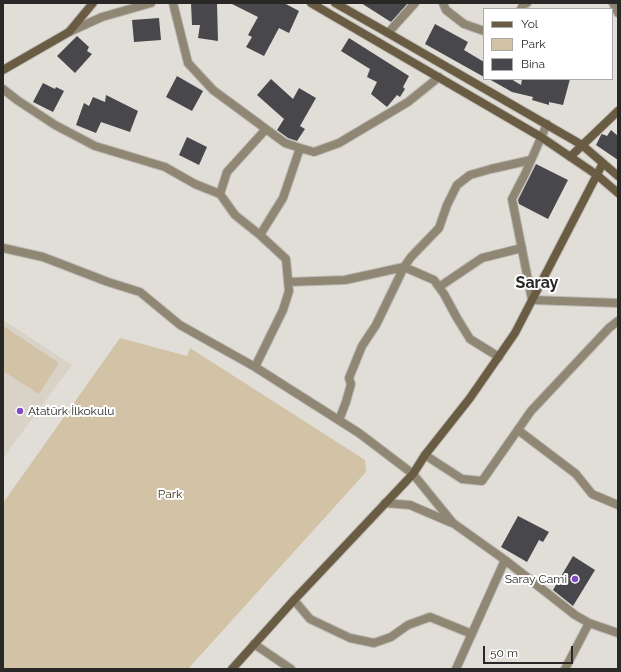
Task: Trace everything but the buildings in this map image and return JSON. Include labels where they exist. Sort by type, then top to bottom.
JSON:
[{"type":"street","points":[[69,32],[93,3]]},
{"type":"street","points":[[3,70],[69,32],[102,17],[152,3]]},
{"type":"street","points":[[173,3],[188,63],[213,90],[285,144],[314,152],[339,143],[408,102],[439,77]]},
{"type":"street","points":[[311,3],[541,137],[597,175],[618,193]]},
{"type":"street","points":[[335,3],[582,145],[618,176]]},
{"type":"street","points":[[388,33],[415,3]]},
{"type":"street","points":[[443,3],[446,10],[464,24],[483,31]]},
{"type":"street","points":[[613,3],[618,13]]},
{"type":"street","points":[[3,89],[54,124],[95,146],[165,167],[195,184],[220,194],[235,216],[260,235],[286,259],[289,291],[283,310],[254,367]]},
{"type":"street","points":[[570,157],[618,110]]},
{"type":"street","points":[[532,300],[512,199],[525,174],[547,124]]},
{"type":"street","points":[[220,194],[227,172],[266,129]]},
{"type":"street","points":[[260,235],[283,198],[300,148]]},
{"type":"street","points":[[339,420],[351,384],[349,378],[362,346],[376,325],[404,267],[411,256],[439,228],[457,184],[470,174],[531,160]]},
{"type":"street","points":[[232,669],[294,600],[413,474],[425,455],[470,398],[515,333],[603,163]]},
{"type":"street","points":[[3,248],[43,257],[108,282],[140,292],[180,325],[254,367],[359,432],[413,474],[453,523]]},
{"type":"street","points":[[439,287],[482,258],[522,248]]},
{"type":"street","points":[[288,282],[345,280],[404,267],[434,280],[444,294],[470,339],[499,357]]},
{"type":"street","points":[[532,300],[618,303]]},
{"type":"street","points":[[425,455],[462,480],[482,481],[532,411],[609,328],[618,321]]},
{"type":"street","points":[[518,430],[576,474],[592,494],[618,505]]},
{"type":"street","points":[[385,503],[410,505],[453,523],[505,560],[575,615],[589,623],[618,634]]},
{"type":"street","points":[[456,669],[505,560]]},
{"type":"street","points":[[294,600],[310,618],[350,638],[374,643],[391,637],[408,626],[430,618],[472,634]]},
{"type":"street","points":[[565,669],[589,623]]},
{"type":"street","points":[[254,644],[291,669]]},
{"type":"shaded area","name":"Atatürk İlkokulu","points":[[3,320],[72,365],[3,458]]},
{"type":"green space","points":[[3,326],[59,363],[39,394],[3,371]]},
{"type":"green space","name":"Park","points":[[120,338],[187,356],[190,348],[365,460],[366,472],[188,669],[3,669],[3,503]]},
{"type":"place","name":"Atatürk İlkokulu","points":[[20,411]]},
{"type":"place","name":"Saray Cami","points":[[575,579]]},
{"type":"district","name":"Saray","points":[[537,283]]}]
